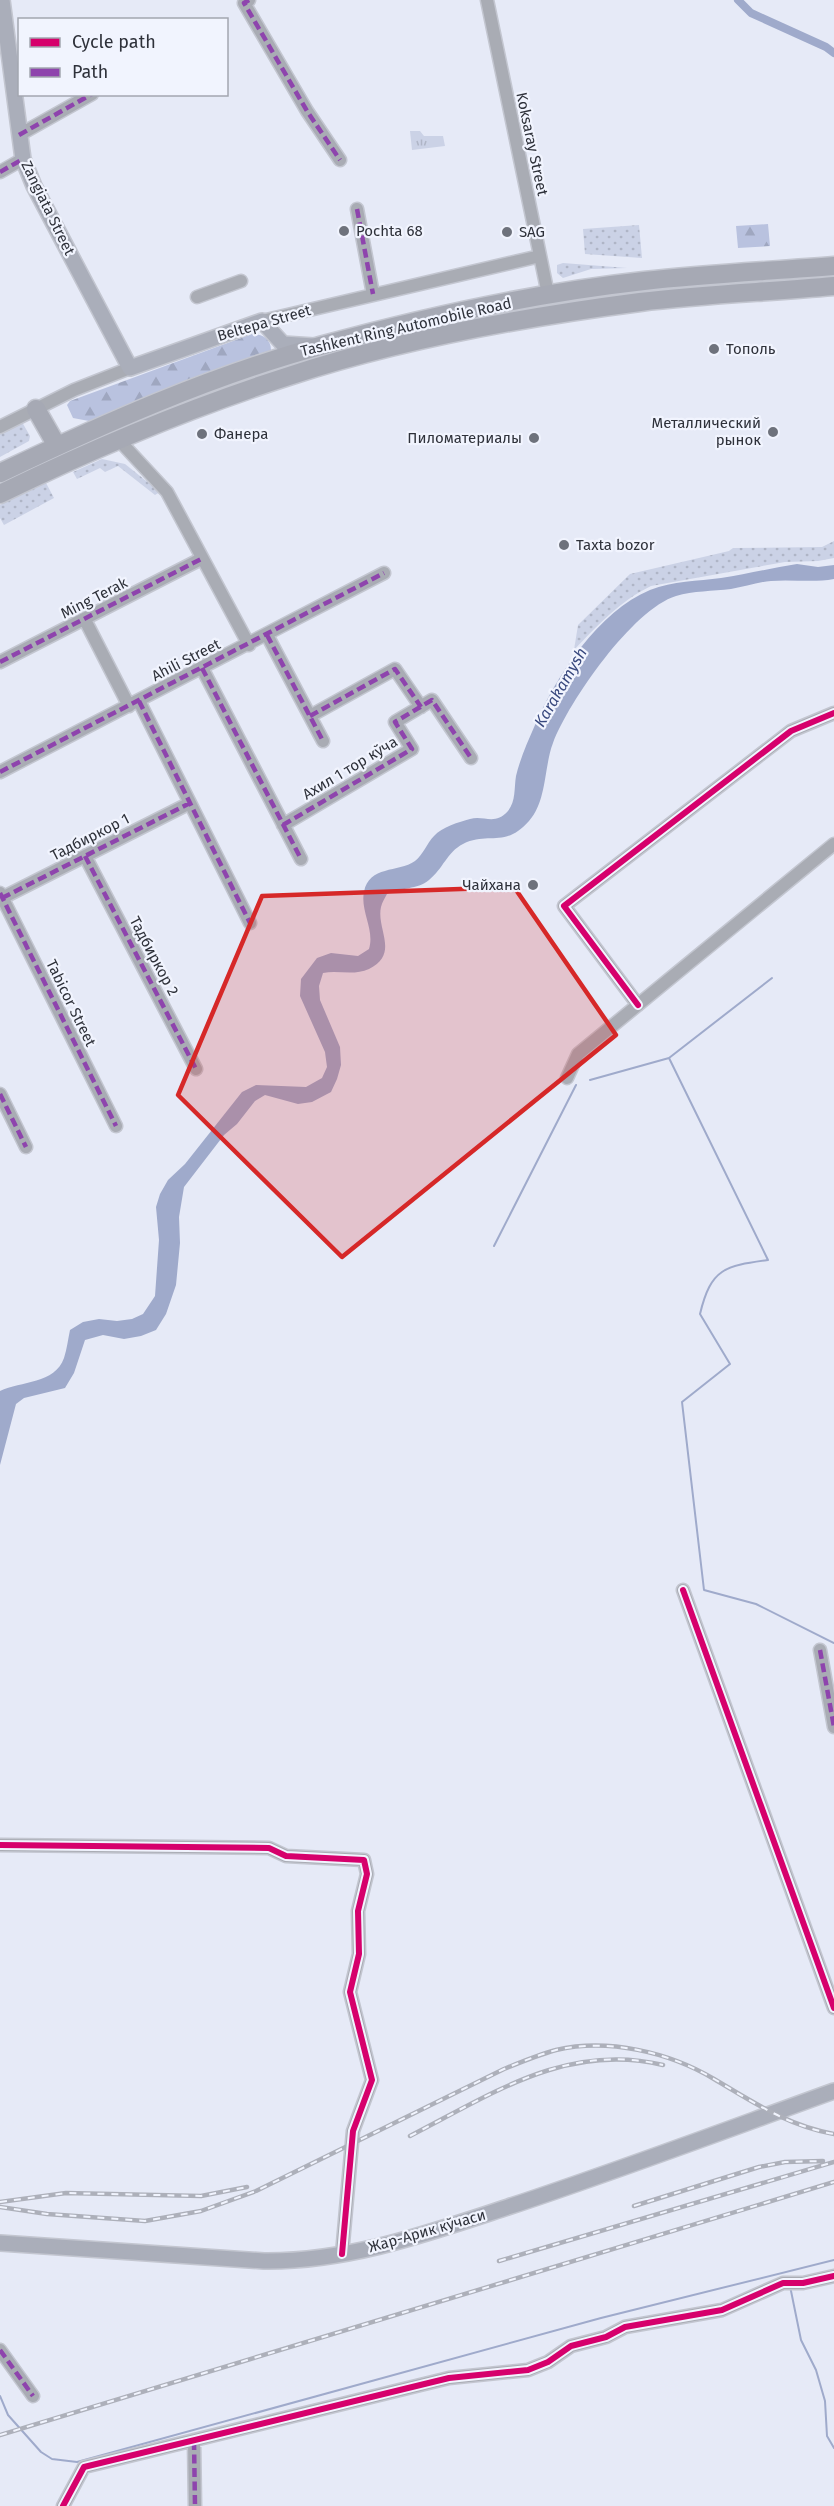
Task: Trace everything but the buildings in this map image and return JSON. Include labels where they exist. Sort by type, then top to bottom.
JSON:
[{"type":"highway","name":"Tashkent Ring Automobile Road","points":[[0,473],[57,446],[180,394],[319,346],[410,323],[548,294],[644,281],[834,267]]},
{"type":"highway","name":"Tashkent Ring Automobile Road","points":[[0,494],[117,438],[203,405],[290,375],[406,345],[559,314],[642,302],[834,286]]},
{"type":"highway","points":[[800,289],[834,297]]},
{"type":"highway","points":[[36,409],[57,446]]},
{"type":"main road","name":"Zangiata Street","points":[[2,0],[23,134],[32,159],[43,186],[135,366]]},
{"type":"main road","points":[[9,0],[18,65]]},
{"type":"main road","name":"Zangiata Street","points":[[21,96],[23,159],[34,186],[135,366]]},
{"type":"main road","points":[[262,321],[284,344],[319,346]]},
{"type":"main road","name":"Beltepa Street","points":[[135,366],[262,321]]},
{"type":"main road","points":[[273,361],[284,344]]},
{"type":"main road","name":"Жар-Арик кўчаси","points":[[0,2243],[264,2261],[292,2260],[365,2250],[545,2195],[834,2091]]},
{"type":"street","points":[[249,0],[244,3],[340,160]]},
{"type":"street","name":"Koksaray Street","points":[[487,0],[548,294]]},
{"type":"street","points":[[23,134],[89,96]]},
{"type":"street","points":[[0,172],[23,159]]},
{"type":"street","points":[[357,209],[373,294]]},
{"type":"street","name":"Beltepa Street","points":[[262,321],[540,256]]},
{"type":"street","points":[[198,297],[241,281]]},
{"type":"street","name":"Beltepa Street","points":[[0,427],[74,390],[135,366]]},
{"type":"street","points":[[117,438],[167,492],[249,645]]},
{"type":"street","name":"Ming Terak","points":[[0,662],[201,559]]},
{"type":"street","name":"Ahili Street","points":[[0,772],[249,645],[384,573]]},
{"type":"street","points":[[85,620],[190,803],[250,923]]},
{"type":"street","points":[[267,635],[323,741]]},
{"type":"street","points":[[202,668],[301,859]]},
{"type":"street","points":[[310,716],[395,669],[421,707],[432,700],[471,758]]},
{"type":"street","name":"Ахил 1 тор кўча","points":[[283,825],[411,749],[395,722],[421,707]]},
{"type":"street","points":[[638,1005],[564,906],[791,731],[834,713]]},
{"type":"street","name":"Тадбиркор 1","points":[[1,895],[190,803]]},
{"type":"street","points":[[567,1078],[578,1054],[834,844]]},
{"type":"street","name":"Тадбиркор 2","points":[[85,856],[196,1069]]},
{"type":"street","name":"Tabicor Street","points":[[1,895],[116,1126]]},
{"type":"street","points":[[0,1094],[26,1147]]},
{"type":"street","points":[[683,1590],[834,2008]]},
{"type":"street","points":[[820,1650],[834,1726]]},
{"type":"street","points":[[0,1845],[269,1848],[286,1856],[364,1860],[368,1874],[358,1911],[359,1954],[350,1992],[372,2080],[353,2131],[342,2254]]},
{"type":"street","points":[[63,2506],[84,2467],[338,2403],[449,2378],[528,2370],[548,2362],[571,2346],[606,2337],[625,2326],[722,2310],[789,2283],[834,2276]]},
{"type":"street","points":[[0,2350],[33,2396]]},
{"type":"street","points":[[194,2441],[195,2506]]},
{"type":"highlighted area","points":[[514,887],[616,1035],[342,1257],[178,1095],[262,896]]},
{"type":"green space","points":[[410,131],[420,131],[424,136],[443,136],[445,146],[412,150]]},
{"type":"green space","points":[[768,224],[770,246],[738,248],[736,226]]},
{"type":"green space","points":[[639,225],[642,258],[585,254],[583,229]]},
{"type":"green space","points":[[563,263],[627,268],[591,269],[563,278],[557,273],[557,265]]},
{"type":"green space","points":[[834,272],[834,278],[360,348],[0,486],[0,481],[144,415],[330,350],[489,314],[585,297],[682,285]]},
{"type":"green space","points":[[252,334],[268,340],[271,350],[267,354],[89,421],[73,418],[67,405],[70,401]]},
{"type":"green space","points":[[22,422],[30,436],[29,441],[0,457],[0,432]]},
{"type":"green space","points":[[102,459],[125,464],[160,492],[155,495],[118,466],[105,472],[100,468],[77,479],[73,472]]},
{"type":"green space","points":[[45,481],[54,498],[4,525],[0,518],[0,505]]},
{"type":"green space","points":[[834,541],[834,558],[785,562],[651,586],[619,606],[574,650],[578,625],[630,574],[729,551],[733,548],[822,547]]},
{"type":"water","name":"Karakamysh","points":[[797,564],[818,567],[834,565],[834,579],[761,582],[731,589],[683,594],[659,604],[622,637],[573,704],[553,743],[539,804],[529,821],[512,835],[472,840],[463,844],[453,851],[434,876],[424,883],[387,894],[381,905],[380,915],[385,949],[378,963],[358,972],[323,973],[319,986],[320,1000],[340,1047],[341,1065],[331,1092],[312,1102],[298,1104],[265,1095],[255,1101],[237,1124],[224,1135],[184,1187],[179,1217],[180,1243],[176,1285],[166,1314],[156,1330],[124,1339],[103,1335],[85,1340],[74,1373],[65,1388],[24,1398],[16,1404],[0,1465],[0,1391],[53,1373],[64,1358],[70,1330],[83,1322],[99,1319],[117,1321],[132,1319],[143,1314],[155,1296],[159,1240],[156,1207],[168,1180],[185,1164],[242,1092],[256,1085],[306,1087],[322,1078],[327,1067],[325,1052],[300,996],[301,979],[317,958],[331,953],[358,956],[369,949],[370,935],[363,899],[367,883],[372,877],[415,861],[434,836],[446,827],[475,818],[499,818],[508,811],[514,799],[516,776],[522,757],[544,706],[581,647],[613,613],[650,590],[668,585]]},
{"type":"waterway","points":[[738,0],[751,13],[826,47],[834,53]]},
{"type":"waterway","points":[[590,1080],[669,1058],[772,978]]},
{"type":"waterway","points":[[669,1058],[768,1260],[730,1268],[715,1278],[709,1287],[700,1314],[730,1364],[682,1402],[704,1590],[756,1604],[834,1643]]},
{"type":"waterway","points":[[494,1246],[576,1085]]},
{"type":"waterway","points":[[0,2396],[8,2415],[41,2452],[52,2459],[77,2462],[601,2318],[834,2260]]},
{"type":"waterway","points":[[790,2286],[801,2340],[816,2370],[825,2401],[827,2436],[834,2448]]},
{"type":"railway","points":[[0,2207],[47,2214],[145,2221],[201,2211],[256,2191],[504,2069],[549,2052],[576,2047],[617,2047],[678,2061],[786,2119],[834,2134]]},
{"type":"railway","points":[[410,2136],[501,2089],[562,2066],[594,2060],[628,2060],[663,2065]]},
{"type":"railway","points":[[634,2206],[759,2167],[785,2162],[823,2161]]},
{"type":"railway","points":[[499,2261],[834,2162]]},
{"type":"railway","points":[[0,2435],[834,2182]]},
{"type":"railway","points":[[0,2202],[66,2193],[201,2196],[247,2187]]},
{"type":"marked path","points":[[249,0],[244,3],[307,111],[340,160]]},
{"type":"marked path","points":[[19,135],[88,96]]},
{"type":"marked path","points":[[0,172],[23,159]]},
{"type":"marked path","points":[[357,209],[373,294]]},
{"type":"marked path","points":[[0,662],[201,559]]},
{"type":"marked path","points":[[0,772],[384,573]]},
{"type":"marked path","points":[[267,635],[323,741]]},
{"type":"marked path","points":[[202,668],[301,859]]},
{"type":"marked path","points":[[310,716],[395,669],[421,707]]},
{"type":"marked path","points":[[283,825],[412,749],[395,722],[432,700],[471,758]]},
{"type":"marked path","points":[[139,701],[250,923]]},
{"type":"marked path","points":[[2,898],[190,803]]},
{"type":"marked path","points":[[85,856],[196,1069]]},
{"type":"marked path","points":[[0,893],[116,1126]]},
{"type":"marked path","points":[[0,1094],[26,1147]]},
{"type":"marked path","points":[[820,1650],[834,1727]]},
{"type":"marked path","points":[[0,2350],[33,2396]]},
{"type":"marked path","points":[[194,2441],[195,2506]]},
{"type":"cycle path","points":[[638,1005],[564,906],[791,731],[834,713]]},
{"type":"cycle path","points":[[683,1590],[834,2008]]},
{"type":"cycle path","points":[[0,1845],[269,1848],[286,1856],[364,1860],[367,1874],[358,1911],[359,1954],[350,1992],[372,2080],[353,2131],[342,2254]]},
{"type":"cycle path","points":[[63,2506],[84,2467],[449,2378],[528,2370],[548,2362],[571,2346],[606,2337],[625,2327],[722,2310],[783,2283],[803,2283],[834,2276]]},
{"type":"place","name":"Pochta 68","points":[[344,231]]},
{"type":"place","name":"SAG","points":[[507,232]]},
{"type":"place","name":"Тополь","points":[[714,349]]},
{"type":"place","name":"Металлический рынок","points":[[773,432]]},
{"type":"place","name":"Фанера","points":[[202,434]]},
{"type":"place","name":"Пиломатериалы","points":[[534,438]]},
{"type":"place","name":"Taxta bozor","points":[[564,545]]},
{"type":"place","name":"Чайхана","points":[[533,885]]}]
